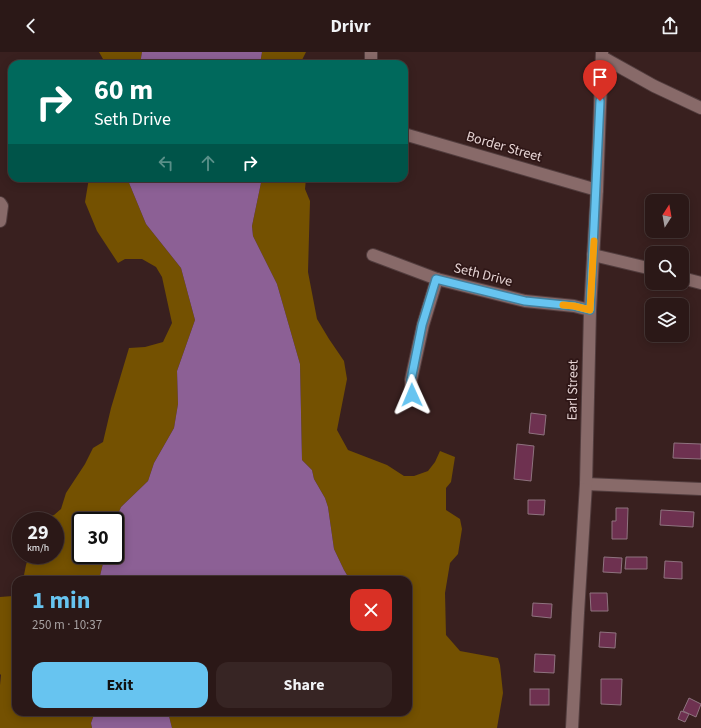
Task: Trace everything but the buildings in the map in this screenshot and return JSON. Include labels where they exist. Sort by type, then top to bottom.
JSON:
[{"type":"street","points":[[602,54],[654,86],[701,108]]},
{"type":"street","name":"Earl Street","points":[[572,728],[579,583],[586,484],[590,310],[597,190],[602,54]]},
{"type":"street","name":"Border Street","points":[[408,135],[597,190]]},
{"type":"street","points":[[0,203],[2,206],[0,221]]},
{"type":"street","name":"Seth Drive","points":[[373,255],[436,279],[525,301],[574,306],[590,310]]},
{"type":"street","points":[[593,255],[645,267]]},
{"type":"street","points":[[416,400],[412,395],[411,380],[422,325],[436,279]]},
{"type":"street","points":[[689,280],[701,283]]},
{"type":"street","points":[[586,484],[701,489]]},
{"type":"shaded area","points":[[99,52],[142,52],[141,60],[103,59]]},
{"type":"shaded area","points":[[142,52],[262,52],[261,60],[141,60]]},
{"type":"shaded area","points":[[262,52],[306,52],[302,60],[261,60]]},
{"type":"shaded area","points":[[88,182],[129,182],[146,224],[181,268],[195,320],[177,371],[178,404],[174,428],[154,463],[148,481],[121,507],[119,512],[72,512],[72,564],[103,564],[100,576],[24,576],[26,564],[64,564],[64,512],[58,512],[61,509],[66,493],[85,464],[93,448],[103,442],[111,408],[129,348],[145,347],[163,342],[172,323],[162,277],[156,267],[142,259],[125,259],[118,263],[97,231],[85,202]]},
{"type":"shaded area","points":[[129,182],[261,182],[252,226],[253,236],[277,284],[300,364],[302,460],[312,470],[314,479],[325,498],[328,507],[334,549],[348,576],[100,576],[103,564],[124,564],[124,512],[119,512],[121,507],[148,481],[154,463],[174,428],[178,404],[177,371],[195,320],[181,268],[146,224]]},
{"type":"shaded area","points":[[261,182],[306,182],[305,189],[310,201],[308,272],[317,319],[344,361],[347,379],[337,430],[348,450],[387,465],[404,476],[414,476],[428,471],[435,462],[440,451],[455,457],[451,482],[446,488],[446,510],[460,519],[462,529],[458,554],[450,563],[445,593],[446,635],[460,651],[498,658],[503,693],[497,728],[172,728],[169,716],[412,716],[412,576],[348,576],[334,549],[328,507],[325,498],[314,479],[312,470],[302,460],[300,364],[277,284],[253,236],[252,226]]},
{"type":"shaded area","points":[[12,596],[12,716],[94,716],[91,723],[92,728],[0,728],[0,597]]},
{"type":"shaded area","points":[[94,716],[169,716],[172,728],[92,728],[91,723]]},
{"type":"slow traffic","points":[[563,305],[590,310],[594,241]]},
{"type":"route","points":[[412,395],[411,380],[422,325],[436,279],[525,301],[574,306],[590,310],[597,190],[600,101]]}]
